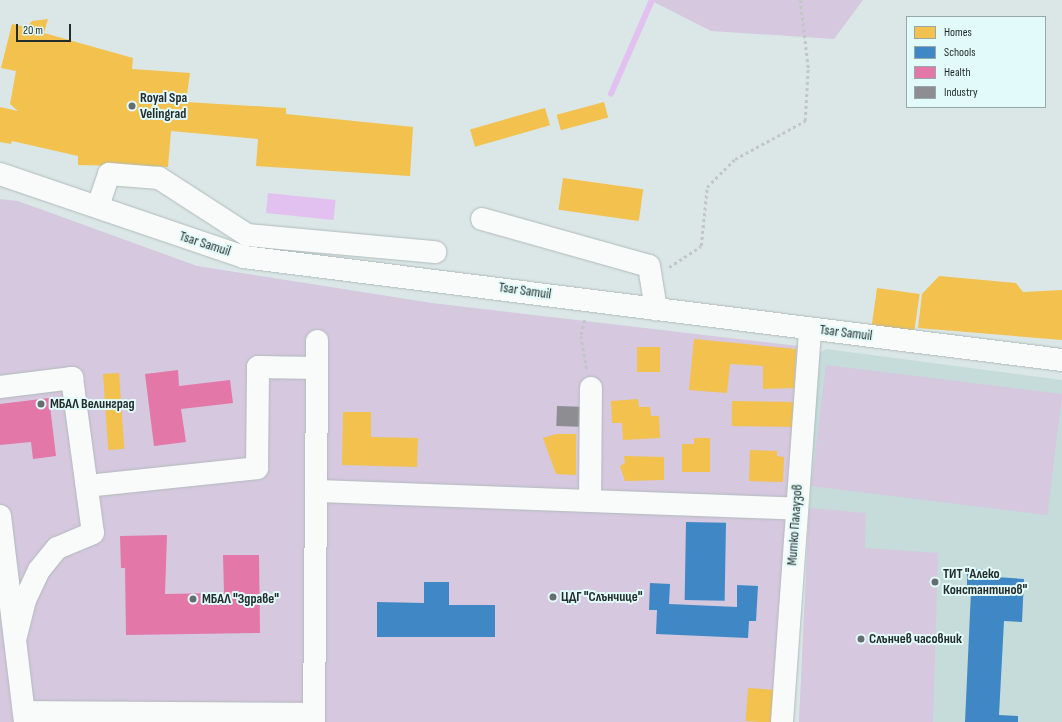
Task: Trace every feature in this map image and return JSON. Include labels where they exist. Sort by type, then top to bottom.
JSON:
[{"type":"street","name":"Tsar Samuil","points":[[0,174],[98,206],[244,257],[1062,360]]},
{"type":"street","points":[[98,206],[109,174],[159,178],[247,235],[435,252]]},
{"type":"street","points":[[482,219],[649,266],[656,309]]},
{"type":"street","points":[[274,260],[275,238]]},
{"type":"street","name":"Митко Палаузов","points":[[782,722],[810,329]]},
{"type":"street","points":[[0,516],[16,637],[24,717],[314,718],[317,342]]},
{"type":"street","points":[[87,486],[257,468],[258,366],[317,368]]},
{"type":"street","points":[[0,387],[72,378],[93,533],[57,548],[39,570],[25,600],[16,637]]},
{"type":"street","points":[[590,500],[591,388]]},
{"type":"street","points":[[316,491],[590,500],[796,510]]},
{"type":"path","points":[[649,266],[672,267],[701,246],[707,187],[735,159],[805,121],[808,68],[800,0]]},
{"type":"path","points":[[591,300],[581,336],[591,388]]},
{"type":"shaded area","points":[[650,0],[863,0],[834,39],[711,31]]},
{"type":"shaded area","points":[[268,193],[336,200],[334,220],[266,213]]},
{"type":"shaded area","points":[[0,199],[18,201],[197,266],[432,303],[799,346],[783,722],[0,722]]},
{"type":"shaded area","points":[[826,349],[1062,380],[1062,722],[799,722],[817,355]]},
{"type":"shaded area","points":[[826,365],[1062,394],[1047,515],[811,486]]},
{"type":"shaded area","points":[[809,508],[866,513],[865,548],[938,553],[933,722],[799,722]]},
{"type":"building: Homes","points":[[48,19],[44,33],[133,58],[132,69],[190,73],[186,102],[286,108],[286,114],[413,127],[410,176],[256,166],[258,139],[171,131],[168,167],[78,165],[78,156],[12,141],[11,144],[0,142],[0,107],[18,111],[10,104],[16,71],[1,68],[12,24],[27,27],[32,21]]},
{"type":"building: Homes","points":[[604,102],[608,117],[561,130],[557,115]]},
{"type":"building: Homes","points":[[545,108],[550,125],[475,147],[470,129]]},
{"type":"building: Homes","points":[[563,178],[643,189],[639,221],[559,210]]},
{"type":"building: Homes","points":[[939,276],[1016,283],[1023,292],[1062,290],[1062,340],[918,328],[922,294]]},
{"type":"building: Homes","points":[[877,288],[920,294],[914,332],[872,326]]},
{"type":"building: Homes","points":[[694,339],[796,349],[794,388],[763,389],[763,366],[730,364],[727,393],[689,390]]},
{"type":"building: Homes","points":[[637,347],[660,347],[660,372],[637,372]]},
{"type":"building: Homes","points":[[119,373],[124,449],[108,450],[103,374]]},
{"type":"building: Homes","points":[[638,399],[639,407],[650,407],[651,416],[659,416],[660,438],[623,440],[622,423],[612,423],[611,401]]},
{"type":"building: Homes","points":[[732,401],[793,402],[793,427],[732,426]]},
{"type":"building: Homes","points":[[343,412],[371,412],[371,437],[418,438],[417,467],[342,465]]},
{"type":"building: Homes","points":[[556,434],[576,434],[576,475],[556,474],[543,438]]},
{"type":"building: Homes","points":[[694,438],[710,438],[710,472],[682,472],[682,444],[694,444]]},
{"type":"building: Homes","points":[[750,450],[777,451],[777,456],[784,457],[783,482],[749,481]]},
{"type":"building: Homes","points":[[624,456],[664,457],[664,480],[625,481],[620,466],[625,463]]},
{"type":"building: Homes","points":[[748,688],[774,690],[772,722],[746,721]]},
{"type":"building: Schools","points":[[686,522],[726,523],[725,601],[685,600]]},
{"type":"building: Schools","points":[[967,569],[996,570],[996,577],[1024,579],[1022,622],[1004,621],[999,715],[1018,716],[1018,722],[965,722],[971,591],[967,590]]},
{"type":"building: Schools","points":[[424,582],[449,582],[449,605],[495,605],[495,637],[377,637],[377,602],[424,603]]},
{"type":"building: Schools","points":[[650,583],[670,584],[669,604],[737,607],[737,585],[758,586],[756,621],[749,621],[748,638],[656,634],[657,610],[649,610]]},
{"type":"building: Health","points":[[178,370],[179,386],[230,380],[233,403],[181,409],[186,442],[154,446],[145,374]]},
{"type":"building: Health","points":[[49,398],[56,456],[33,459],[31,442],[0,445],[0,404]]},
{"type":"building: Health","points":[[167,535],[165,594],[224,593],[223,555],[259,555],[260,633],[126,635],[125,568],[121,568],[120,536]]},
{"type":"building: Industry","points":[[557,406],[580,407],[579,427],[556,426]]},
{"type":"waterway","points":[[611,94],[652,0]]},
{"type":"place","name":"Royal Spa Velingrad","points":[[132,106]]},
{"type":"place","name":"МБАЛ Велинград","points":[[41,404]]},
{"type":"place","name":"ТИТ \"Алеко Константинов\"","points":[[935,582]]},
{"type":"place","name":"ЦДГ \"Слънчице\"","points":[[553,597]]},
{"type":"place","name":"МБАЛ \"Здраве\"","points":[[193,599]]},
{"type":"place","name":"Слънчев часовник","points":[[861,639]]}]
